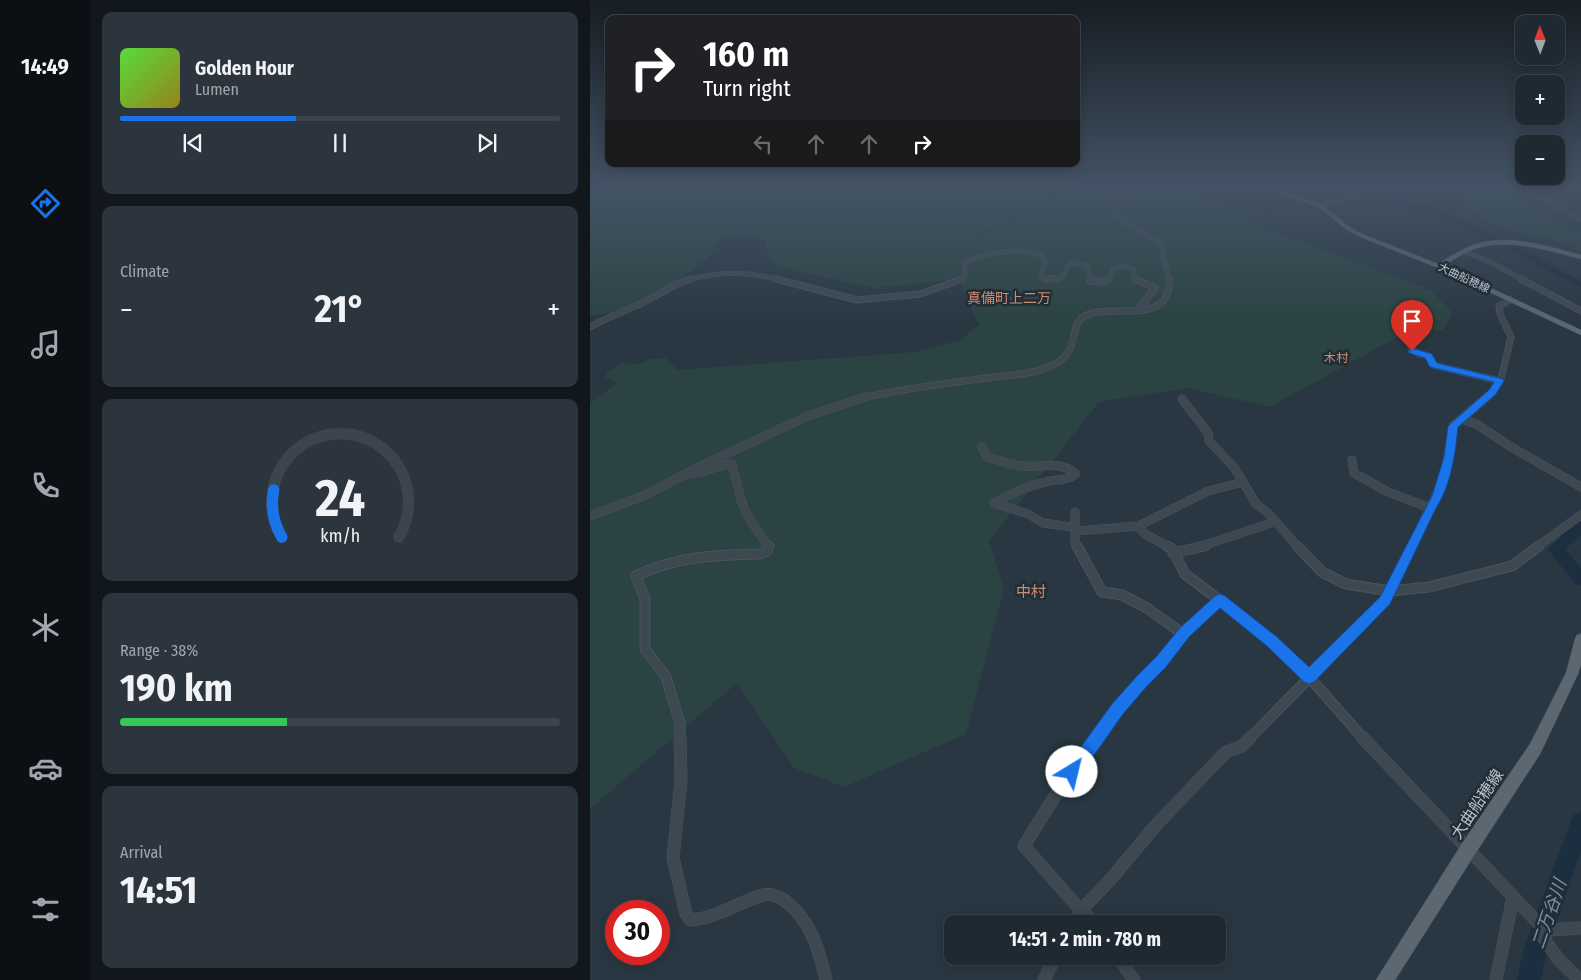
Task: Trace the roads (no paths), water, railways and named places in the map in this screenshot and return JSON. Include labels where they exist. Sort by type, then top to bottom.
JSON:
[{"type":"main road","name":"大曲船穂線","points":[[1358,233],[1438,266],[1581,333]]},
{"type":"main road","points":[[1438,266],[1486,243],[1504,243],[1549,249],[1581,257]]},
{"type":"main road","name":"大曲船穂線","points":[[1385,980],[1535,749],[1572,674],[1581,639]]},
{"type":"street","points":[[590,516],[648,496],[686,474],[794,422],[863,397],[1015,374],[1051,366],[1066,359],[1073,350],[1074,328],[1078,320],[1087,315],[1102,312],[1138,310],[1153,307],[1164,301],[1168,290],[1169,278],[1160,243],[1143,233]]},
{"type":"street","points":[[590,327],[613,314],[646,301],[682,281],[713,273],[753,274],[851,299],[893,298],[920,294],[961,280],[965,275],[964,262],[990,254],[1029,252],[1045,258],[1041,277],[1049,280],[1062,278],[1068,267],[1074,263],[1088,266],[1090,281],[1094,282],[1109,279],[1114,268],[1133,269],[1135,279],[1155,288],[1138,310]]},
{"type":"street","points":[[1465,252],[1488,261],[1581,310]]},
{"type":"street","points":[[1078,915],[1157,824],[1226,752],[1242,746],[1385,600],[1437,496],[1450,457],[1453,426],[1493,392],[1500,381],[1511,337],[1500,314],[1499,306],[1510,300]]},
{"type":"street","points":[[1411,348],[1417,353],[1429,356],[1433,365],[1500,381]]},
{"type":"street","points":[[1182,399],[1196,414],[1208,433],[1209,441],[1234,467],[1256,504],[1268,513],[1274,522],[1322,572],[1346,584],[1390,591],[1429,587],[1482,575],[1512,566],[1581,515]]},
{"type":"street","points":[[1462,419],[1478,425],[1511,447],[1581,486]]},
{"type":"street","points":[[982,447],[987,457],[1006,463],[1025,466],[1063,466],[1072,469],[1076,474],[1072,478],[1043,482],[1006,496],[994,504],[1028,514],[1043,523],[1075,529],[1091,531],[1138,526],[1208,491],[1243,482]]},
{"type":"street","points":[[1352,460],[1354,473],[1370,483],[1430,508]]},
{"type":"street","points":[[686,474],[704,475],[717,466],[732,464],[741,500],[747,515],[768,546],[767,551],[760,554],[697,555],[673,560],[636,576],[645,598],[644,649],[666,677],[680,723],[681,780],[673,858],[686,914],[691,920],[704,919],[765,894],[776,894],[810,926],[821,954],[826,980]]},
{"type":"street","points":[[1075,512],[1075,543],[1102,592],[1122,595],[1147,608],[1183,634]]},
{"type":"street","points":[[1173,553],[1210,545],[1274,522]]},
{"type":"street","points":[[1138,526],[1144,534],[1172,549],[1185,574],[1272,641],[1309,677],[1356,731],[1539,924],[1548,930],[1581,928]]},
{"type":"street","points":[[1086,915],[1024,846],[1053,799],[1118,709],[1161,662],[1183,634],[1220,600]]},
{"type":"street","points":[[1496,980],[1513,896]]},
{"type":"street","points":[[1548,930],[1544,940],[1560,961],[1580,980]]},
{"type":"street","points":[[1044,980],[1052,965]]},
{"type":"street","points":[[1123,965],[1134,980]]},
{"type":"waterway","points":[[966,245],[986,233]]},
{"type":"waterway","name":"二万谷川","points":[[1483,233],[1501,241]]},
{"type":"waterway","name":"二万谷川","points":[[1512,247],[1581,285]]},
{"type":"waterway","name":"二万谷川","points":[[1581,526],[1556,549],[1581,579]]},
{"type":"waterway","name":"二万谷川","points":[[1529,980],[1536,947],[1581,821]]},
{"type":"district","name":"真備町上二万","points":[[1009,298]]},
{"type":"district","name":"木村","points":[[1336,358]]},
{"type":"district","name":"中村","points":[[1031,592]]}]
